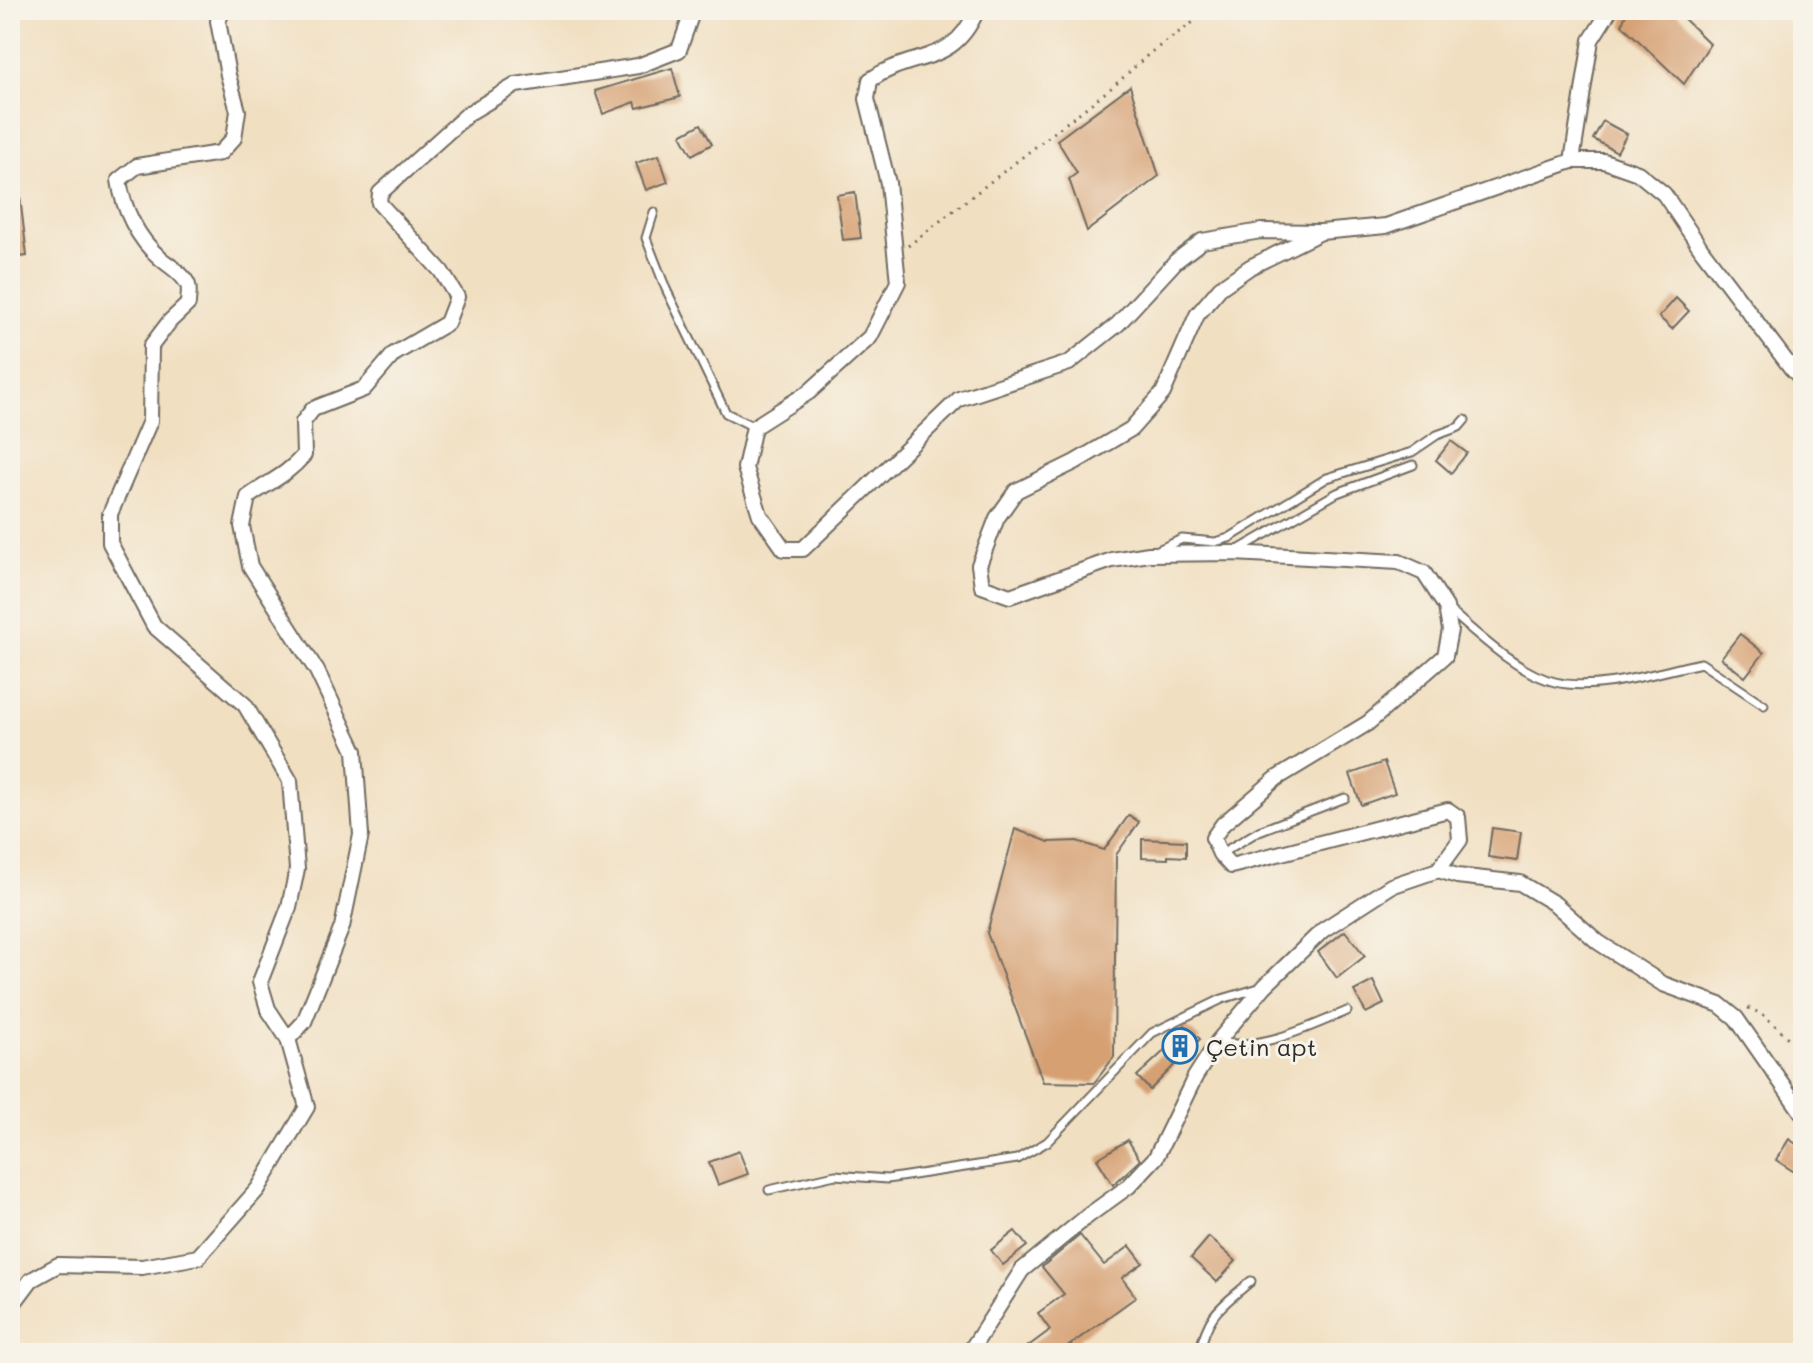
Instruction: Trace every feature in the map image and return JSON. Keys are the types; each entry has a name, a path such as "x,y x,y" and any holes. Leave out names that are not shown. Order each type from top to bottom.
{"street":[{"path":"10,1308 31,1280 58,1265 142,1267 198,1257 258,1189 307,1107 288,1039 268,1009 260,982 289,907 297,869 290,781 245,705 154,626 110,543 110,514 150,421 151,346 188,304 189,286 179,273 157,256 137,228 122,204 119,180 137,166 220,153 234,138 238,111 218,21 223,10"},
{"path":"288,1039 304,1022 342,927 361,835 355,751 317,671 250,566 242,526 248,497 270,481 288,473 304,455 303,422 313,409 364,389 394,354 447,323 457,297 441,271 379,203 380,193 469,113 516,85 638,66 679,50 693,10"},
{"path":"977,10 968,30 949,49 889,67 870,80 867,99 888,183 898,282 870,337 809,392 754,427 745,468 760,515 784,549 803,549 959,399 1069,363 1118,324 1176,261 1202,241 1261,231 1321,232 1386,226 1572,161 1604,161 1638,173 1664,194 1702,250 1803,380"},
{"path":"1572,161 1591,40 1610,10"},
{"path":"969,1353 1022,1270 1129,1186 1156,1157 1195,1077 1218,1041 1265,986 1323,930 1391,886 1438,870 1460,840 1458,817 1448,810 1231,866 1220,854 1213,838 1223,824 1277,778 1368,723 1445,656 1450,630 1446,607 1424,573 1399,562 1233,553 1149,554 1112,560 1010,596 982,586 979,565 997,518 1016,491 1075,462 1131,429 1163,393 1197,315 1220,288 1250,267 1321,232"},
{"path":"1438,870 1457,876 1520,883 1555,904 1598,942 1663,984 1720,1005 1736,1018 1803,1114"}],"lane":[{"path":"654,212 646,238 666,289 726,413 754,427"},
{"path":"1149,554 1182,539 1215,542 1229,538 1327,478 1412,452 1437,435 1459,427 1465,420"},
{"path":"1233,553 1337,493 1413,465"},
{"path":"1446,607 1507,656 1529,671 1554,682 1590,685 1701,663 1764,705"},
{"path":"1220,854 1259,831 1345,798"},
{"path":"769,1190 835,1175 887,1179 1017,1159 1047,1142 1152,1033 1222,999 1265,986"},
{"path":"1218,1041 1231,1046 1288,1035 1347,1011"},
{"path":"1199,1353 1206,1327 1217,1310 1251,1281"}],"path":[{"path":"895,256 987,187 1053,131 1115,85 1150,53 1210,10"},
{"path":"1720,1005 1758,1011 1775,1023 1803,1052"}],"building":[{"path":"1627,10 1675,10 1710,44 1684,84 1622,25"},
{"path":"672,68 680,97 637,108 635,102 603,114 595,91"},
{"path":"1130,86 1159,176 1087,231 1069,179 1077,173 1057,140"},
{"path":"1603,121 1627,134 1617,152 1593,139"},
{"path":"701,124 712,144 692,155 681,135"},
{"path":"659,155 668,182 646,190 636,163"},
{"path":"10,180 18,180 27,256 10,258"},
{"path":"855,192 861,238 843,240 837,195"},
{"path":"1676,298 1689,311 1672,329 1659,317"},
{"path":"1451,441 1467,453 1451,473 1436,460"},
{"path":"1740,634 1764,653 1745,677 1721,658"},
{"path":"1384,762 1395,793 1361,805 1350,774"},
{"path":"1129,815 1139,822 1116,855 1114,1057 1094,1083 1043,1082 987,933 1015,829 1049,842 1077,841 1104,850"},
{"path":"1492,828 1521,832 1517,861 1488,857"},
{"path":"1142,839 1186,841 1186,857 1142,858"},
{"path":"1345,931 1365,956 1337,978 1318,952"},
{"path":"1373,981 1384,1004 1366,1013 1354,991"},
{"path":"1185,1025 1200,1039 1150,1090 1137,1076 1162,1053"},
{"path":"1789,1139 1803,1149 1803,1162 1796,1173 1776,1160"},
{"path":"1128,1140 1140,1160 1113,1185 1097,1159"},
{"path":"739,1151 748,1174 718,1185 709,1162"},
{"path":"1015,1231 1027,1246 1003,1265 991,1250"},
{"path":"1080,1235 1104,1265 1130,1246 1143,1263 1122,1278 1136,1297 1059,1353 1019,1353 1050,1330 1038,1313 1064,1294 1042,1267"},
{"path":"1209,1237 1236,1261 1217,1282 1191,1258"}],"place":[{"name":"Çetin apt","path":"1180,1046"}]}
